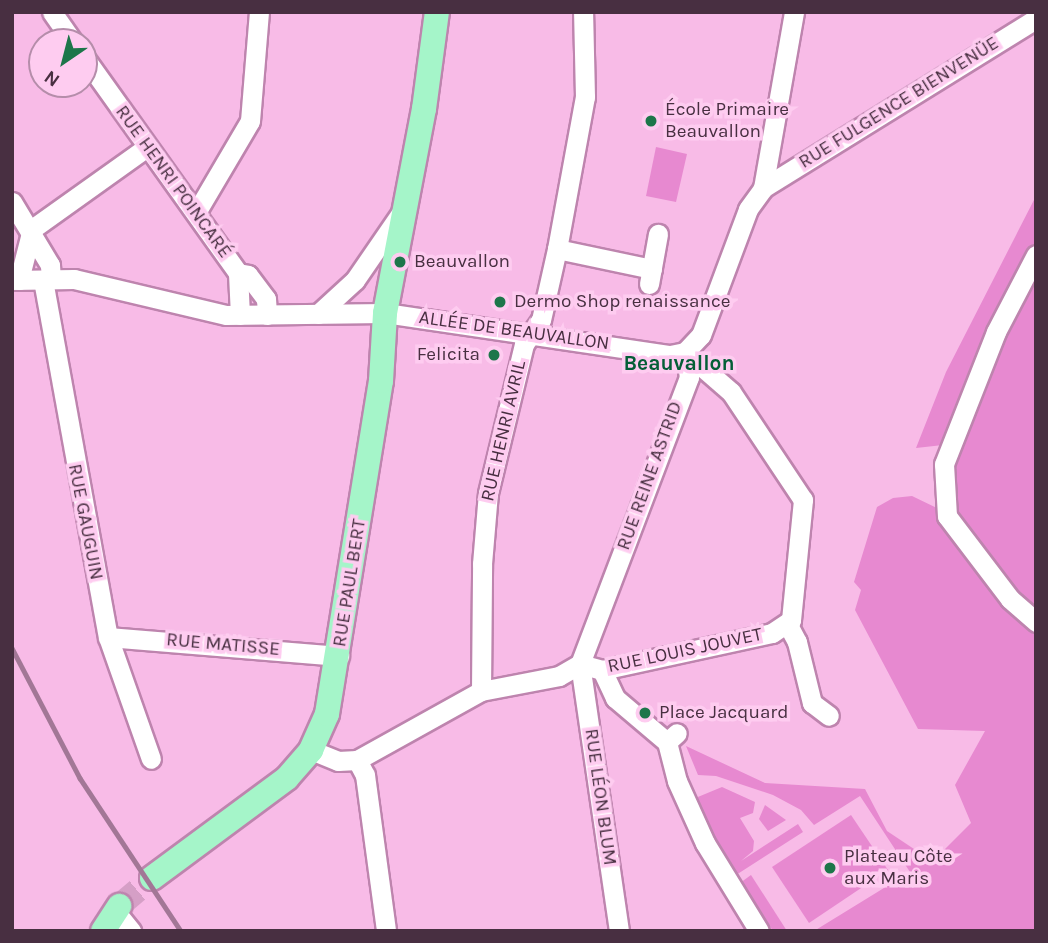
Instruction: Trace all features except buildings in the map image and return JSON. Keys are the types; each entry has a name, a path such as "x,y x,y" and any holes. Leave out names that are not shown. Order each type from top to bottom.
{"main road":[{"name":"RUE PAUL BERT","path":"152,878 287,779 312,750 327,714 339,656 381,381 385,313 424,109 437,12"}],"street":[{"path":"52,12 63,28"},
{"path":"197,211 250,121 259,12"},
{"name":"RUE HENRI AVRIL","path":"481,691 481,564 488,493 524,344 541,320 557,249 585,97 583,12"},
{"path":"685,352 701,335 748,209 763,188 794,12"},
{"name":"RUE FULGENCE BIENVENÜE","path":"763,188 1031,18"},
{"name":"RUE HENRI POINCARÉ","path":"98,77 147,147 197,211 238,273 240,315"},
{"path":"16,280 32,229 147,147"},
{"name":"RUE GAUGUIN","path":"12,202 32,229 50,265 47,279 79,500 108,637 151,759"},
{"name":"RUE PAUL BERT","path":"318,314 355,280 403,211"},
{"path":"557,249 650,276 658,234"},
{"path":"1036,255 996,332 944,464 947,516 1010,599 1036,622"},
{"name":"RUE HENRI POINCARÉ","path":"238,273 248,275 266,299 267,315"},
{"name":"ALLÉE DE BEAUVALLON","path":"16,280 74,279 240,315 385,313 532,332 670,355 685,352"},
{"name":"RUE LOUIS JOUVET","path":"685,352 711,373 766,439 803,500 798,582 788,625 797,642 812,703 829,716"},
{"name":"RUE REINE ASTRID","path":"580,664 689,377 685,352"},
{"name":"RUE LOUIS JOUVET","path":"580,664 604,678 772,633 788,625"},
{"name":"RUE MATISSE","path":"108,637 339,656"},
{"path":"312,750 338,761 357,760 372,748 481,691 559,676 580,664"},
{"name":"RUE LÉON BLUM","path":"580,664 619,931"},
{"path":"584,690 604,678 672,737 677,781 705,843 759,931"},
{"path":"357,760 365,775 386,931"},
{"path":"112,916 131,931"}],"shaded area":[{"path":"656,147 687,154 676,202 646,196"},
{"path":"1036,196 1036,931 814,931 910,872 860,796 814,825 801,810 773,795 716,776 698,775 686,746 765,783 865,789 887,831 923,855 929,865 971,823 955,785 985,731 918,729 855,610 861,590 854,582 877,507 893,498 912,496 941,510 943,445 916,448 946,372"},
{"path":"722,787 755,802 753,813 740,818 754,841 753,851 741,861 798,824 803,832 736,875 693,799"},
{"path":"765,805 786,820 768,831 759,819"},
{"name":"Plateau Côte aux Maris","path":"851,815 888,870 809,923 772,867"},
{"path":"751,875 787,931 773,931 740,883"}],"tunnel":[{"path":"119,906 152,878"}],"railway":[{"path":"12,648 80,778 181,931"}],"place":[{"name":"École Primaire Beauvallon","path":"651,121"},
{"name":"Beauvallon","path":"400,262"},
{"name":"Dermo Shop renaissance","path":"500,302"},
{"name":"Felicita","path":"494,355"},
{"name":"Place Jacquard","path":"645,713"},
{"name":"Plateau Côte aux Maris","path":"830,868"}],"district":[{"name":"Beauvallon","path":"679,363"}]}
